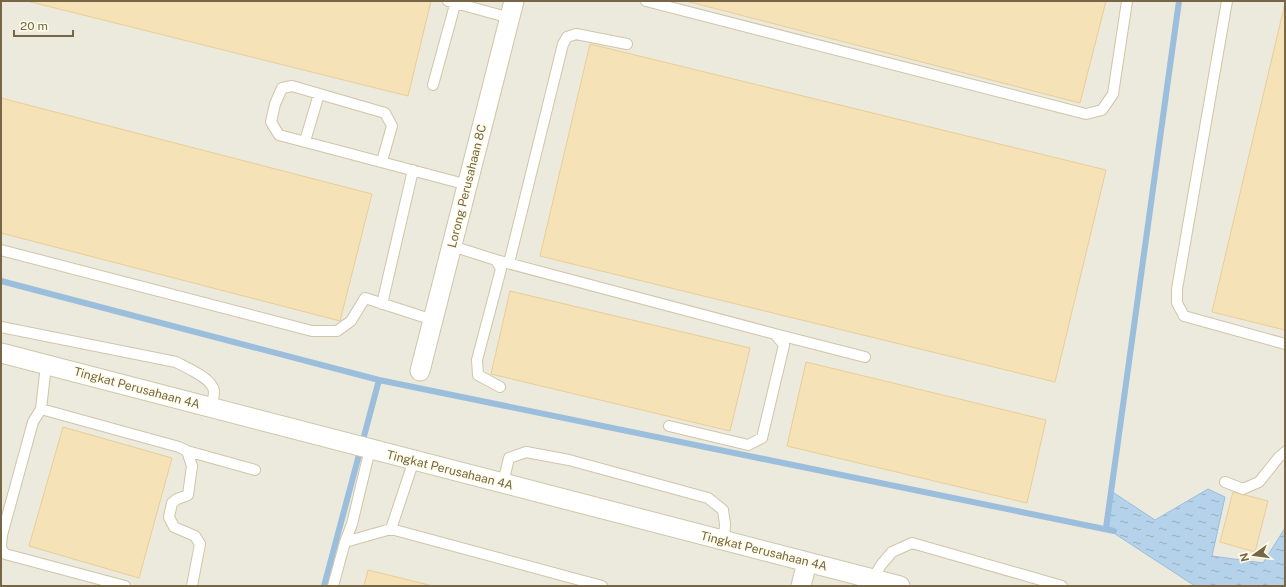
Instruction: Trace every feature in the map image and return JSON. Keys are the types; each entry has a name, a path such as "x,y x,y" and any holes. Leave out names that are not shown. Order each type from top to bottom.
{"street":[{"name":"Lorong Perusahaan 8C","path":"420,371 512,9"},
{"name":"Tingkat Perusahaan 4A","path":"1,353 900,586"},
{"path":"801,586 807,562"}],"lane":[{"path":"646,1 1086,114 1102,110 1113,94 1127,1"},
{"path":"1227,1 1177,289 1177,304 1184,316 1285,344"},
{"path":"433,85 453,2 512,9"},
{"path":"508,263 563,44 567,37 576,34 627,44"},
{"path":"382,161 392,126 384,113 292,86 282,88 275,104 271,122 279,135 382,161 468,185"},
{"path":"305,141 319,94"},
{"path":"382,304 413,170"},
{"path":"452,246 496,260 865,357"},
{"path":"1,250 312,331 337,331 351,321 365,298 433,320"},
{"path":"496,260 501,269 477,360 478,375 500,387"},
{"path":"1,327 176,362 200,374 209,383 214,390 212,408"},
{"path":"668,426 748,445 762,438 784,345 775,334"},
{"path":"46,365 41,409 33,422 2,535 1,547 5,554 125,586"},
{"path":"41,409 179,447 187,451 255,470"},
{"path":"333,586 345,542 352,524 370,449"},
{"path":"187,451 192,466 188,495 177,499 172,503 169,517 174,527 195,536 200,544 192,586"},
{"path":"503,483 509,458 526,452 569,460 708,498 723,510 725,524 724,541"},
{"path":"1225,482 1243,489 1259,482 1279,457 1285,452"},
{"path":"391,529 414,460"},
{"path":"345,542 391,529 602,586"},
{"path":"873,579 881,565 892,552 912,543 1062,586"}],"shaded area":[{"path":"1,1 1285,1 1285,586 1,586"}],"water":[{"path":"1208,489 1225,497 1212,556 1263,563 1285,528 1285,586 1195,586 1106,528 1111,491 1155,520"}],"building":[{"path":"27,1 431,1 408,96"},
{"path":"686,1 1106,1 1080,103"},
{"path":"1285,3 1285,330 1212,312"},
{"path":"590,44 1106,170 1055,382 540,256"},
{"path":"1,98 372,194 340,321 1,233"},
{"path":"510,291 750,348 730,431 491,374"},
{"path":"806,362 1046,420 1027,503 787,446"},
{"path":"63,427 172,458 139,578 29,546"},
{"path":"1233,492 1268,501 1255,552 1220,542"},
{"path":"368,570 433,586 364,586"}],"waterway":[{"path":"1106,528 1179,1"},
{"path":"1,281 379,380 1114,531"},
{"path":"324,586 379,380"}]}
